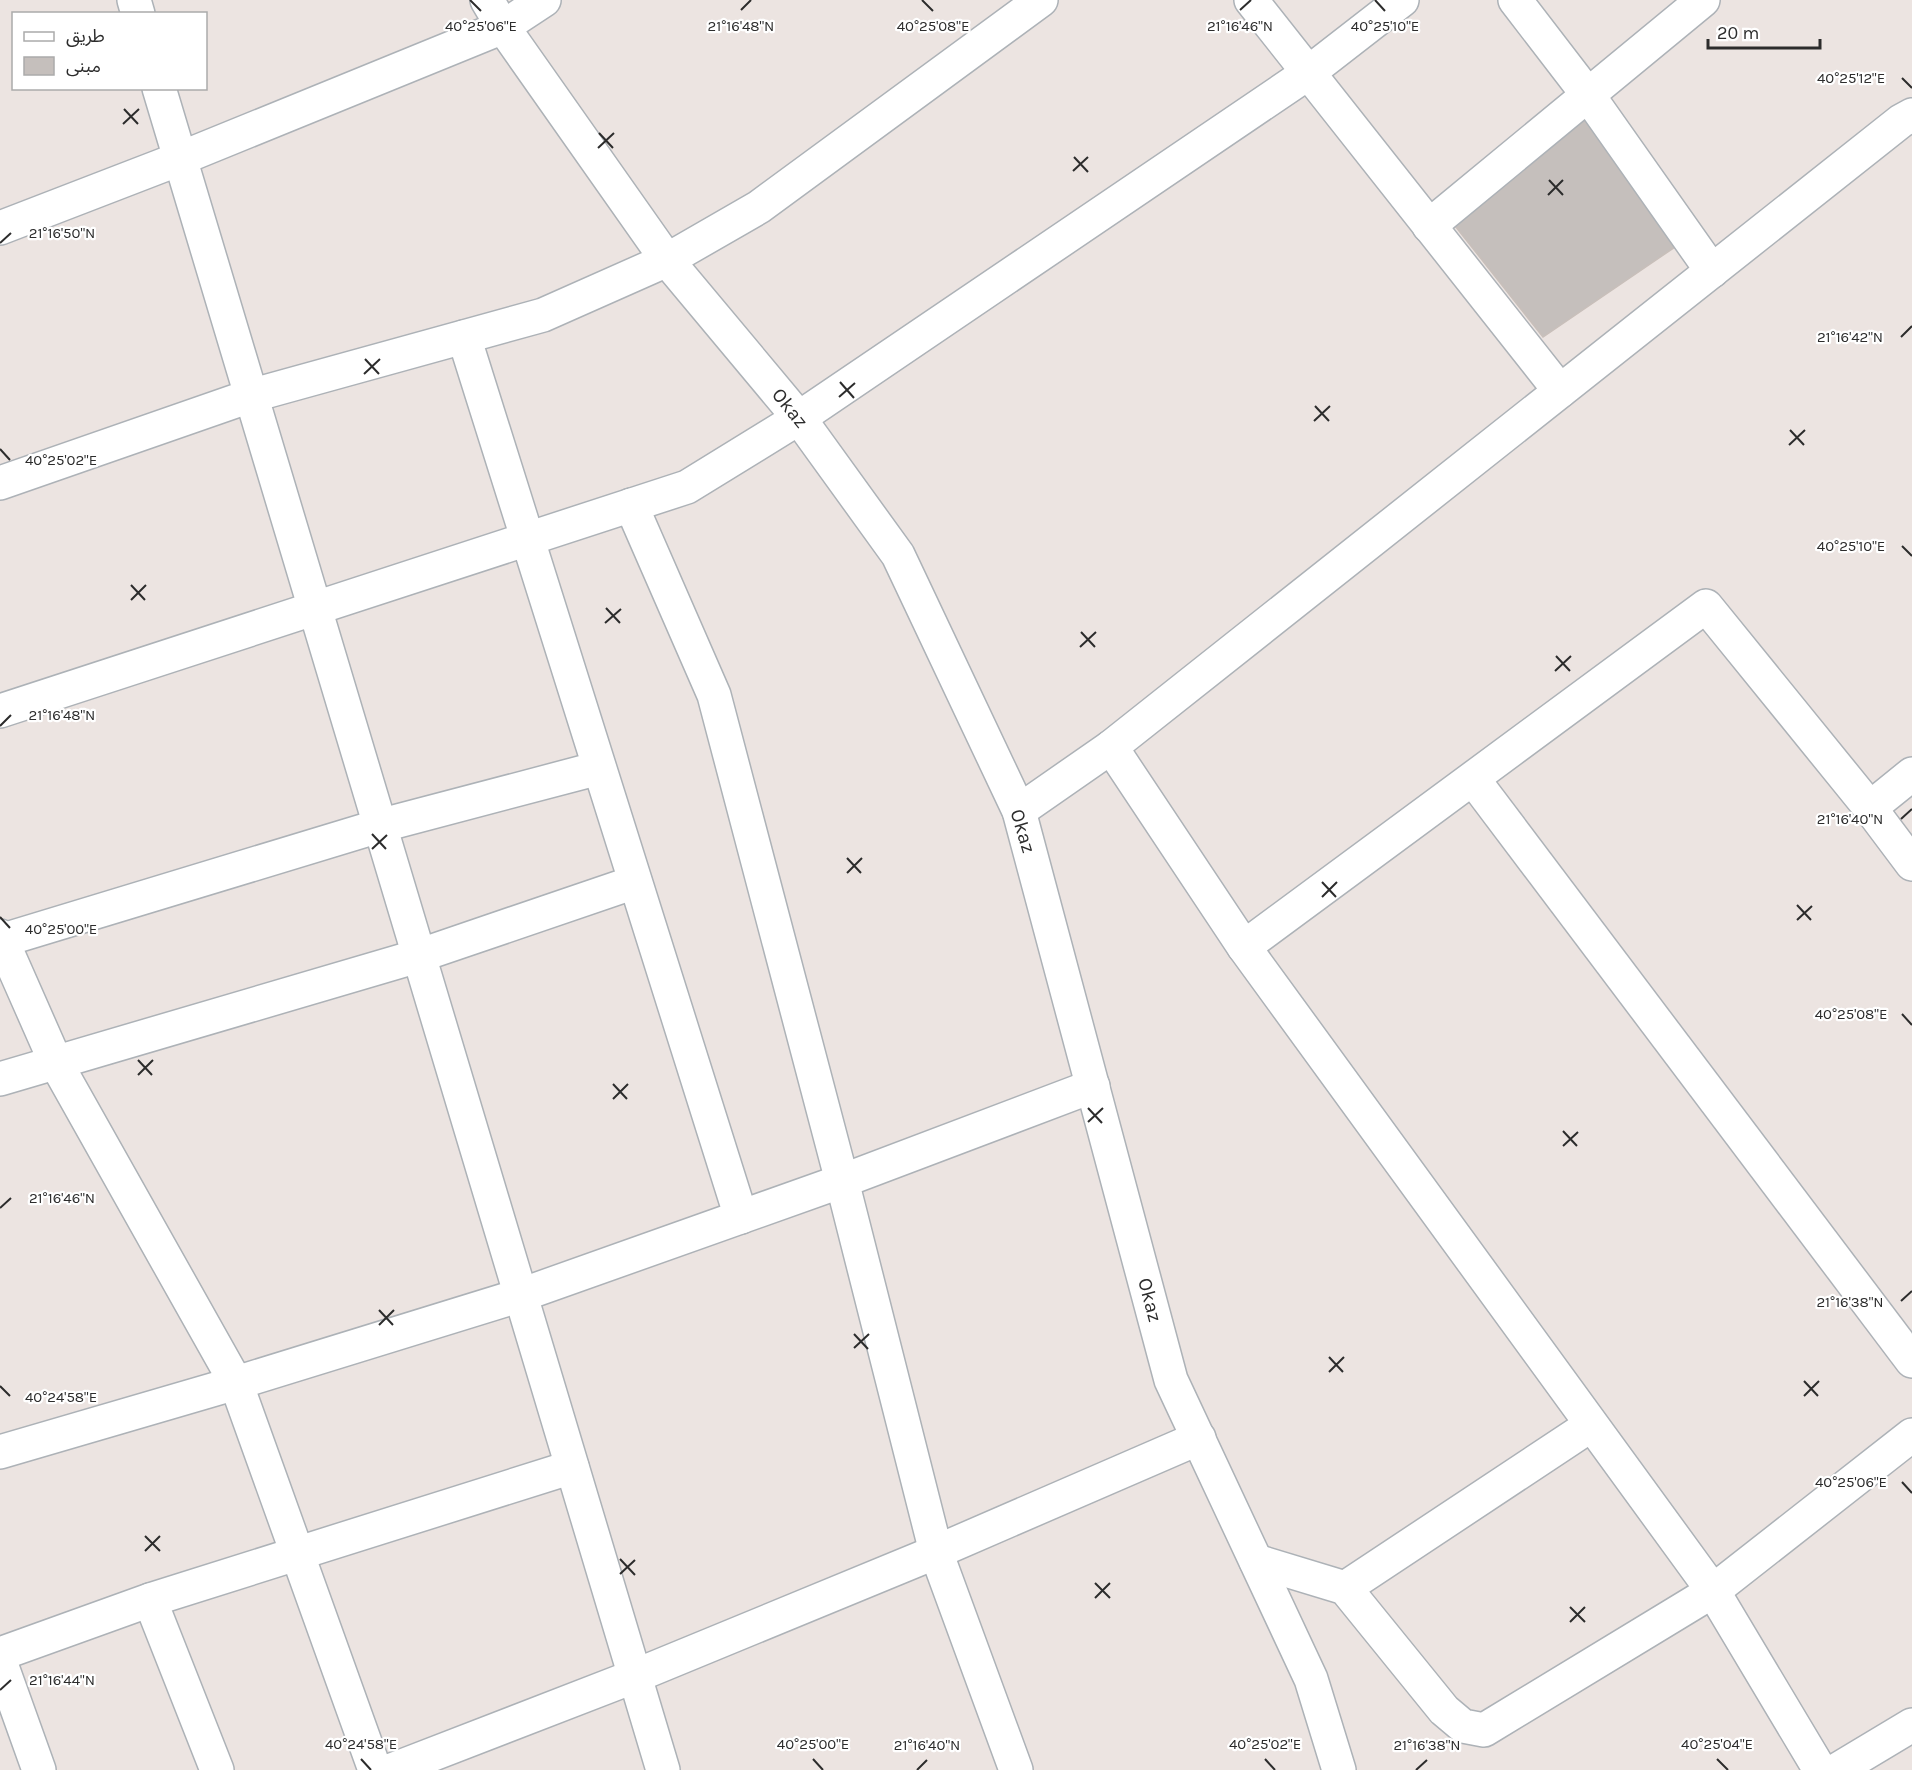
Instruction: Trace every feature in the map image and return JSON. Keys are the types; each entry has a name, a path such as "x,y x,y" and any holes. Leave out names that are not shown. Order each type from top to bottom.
{"street":[{"path":"0,228 179,159 495,13 544,0"},
{"path":"0,483 250,396 543,315 667,260 759,207 1041,0"},
{"path":"1251,0 1560,391"},
{"path":"0,711 687,487 799,418 1308,72 1402,0"},
{"path":"1515,0 1588,95 1712,271"},
{"path":"1429,226 1703,0"},
{"name":"Okaz","path":"495,13 667,260 799,418 898,555 1019,811 1171,1380 1311,1678 1339,1770"},
{"path":"160,90 663,1770"},
{"path":"1019,811 1111,747 1901,121 1912,115"},
{"path":"464,337 741,1217"},
{"path":"631,505 714,695 842,1181 936,1552 1017,1770"},
{"path":"1244,947 1706,606 1870,808 1912,864"},
{"path":"1111,747 1244,947 1713,1591 1820,1770"},
{"path":"375,1770 236,1383 56,1062 1,940 379,826 599,768"},
{"path":"1870,808 1912,774"},
{"path":"1473,779 1912,1361"},
{"path":"0,1079 418,956 635,882"},
{"path":"0,1452 236,1383 520,1295 842,1181 1093,1086"},
{"path":"1346,1588 1591,1425"},
{"path":"1256,1561 1346,1588 1444,1710 1463,1726 1484,1730 1713,1591 1912,1435"},
{"path":"392,1770 635,1676 936,1552 1199,1438"},
{"path":"0,1654 150,1600 572,1467"},
{"path":"150,1600 217,1770"},
{"path":"0,1661 39,1770"},
{"path":"1837,1770 1912,1725"}],"building":[{"path":"1585,116 1676,231 1675,247 1543,337 1452,222"}]}
